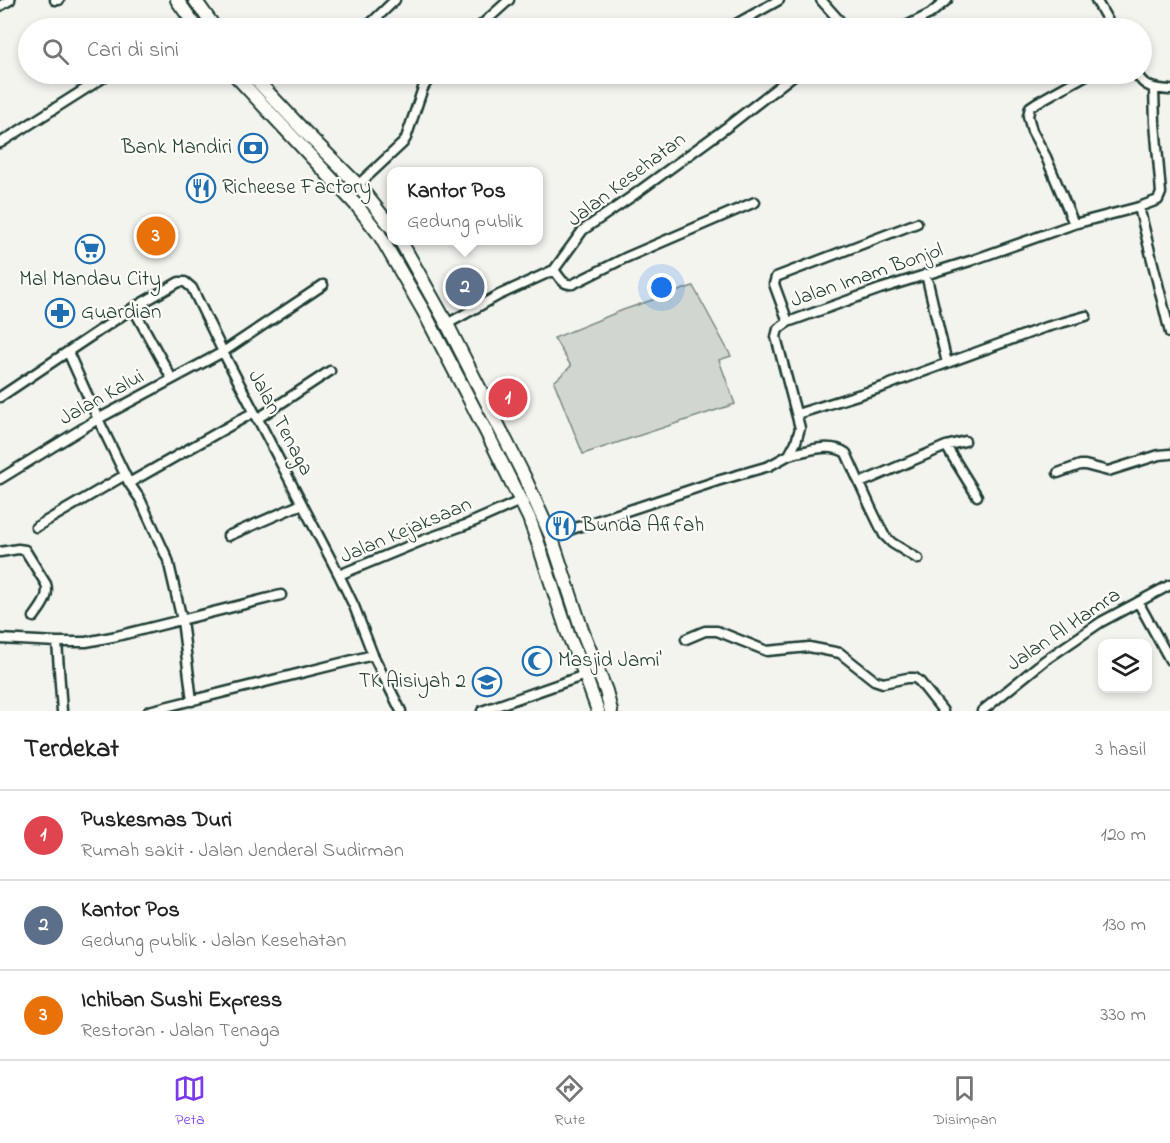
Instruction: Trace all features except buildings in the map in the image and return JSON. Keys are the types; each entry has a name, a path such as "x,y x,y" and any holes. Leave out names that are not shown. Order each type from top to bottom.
{"street":[{"path":"0,6 10,0"},
{"path":"177,0 190,18"},
{"path":"195,0 207,18"},
{"path":"376,18 395,0"},
{"path":"489,18 509,0"},
{"path":"746,18 778,0"},
{"path":"820,0 837,18"},
{"path":"922,18 947,0"},
{"path":"1096,0 1106,18"},
{"path":"0,144 93,84"},
{"path":"243,84 358,207 379,234 405,277 529,518 568,634 598,711"},
{"path":"260,84 358,185 387,222"},
{"path":"358,185 403,143 426,84"},
{"name":"Jalan Kesehatan","path":"555,270 583,230 632,197 782,84"},
{"path":"1070,84 1030,107 1028,116 1032,131 1046,157 1074,224"},
{"path":"1147,84 1154,89 1170,90"},
{"name":"Jalan Imam Bonjol","path":"789,456 800,428 776,337 778,329 788,322 880,289 970,261 1074,224 1158,200 1161,193 1154,89"},
{"path":"447,324 499,295 555,270 563,283 573,284 625,258 755,202"},
{"path":"1139,207 1170,333"},
{"path":"788,322 774,284 776,277 917,223"},
{"path":"403,245 447,324 524,476 551,536 611,711"},
{"path":"405,277 417,272"},
{"path":"926,274 947,363"},
{"name":"Jalan Tenaga","path":"133,308 179,282 185,282 192,288 339,575"},
{"name":"Jalan Kalui","path":"0,478 98,419 223,352 323,285"},
{"path":"0,397 133,308 172,379"},
{"path":"797,414 883,387 1043,328 1086,316"},
{"path":"68,352 98,419 127,479 140,499 168,560 182,620 192,701"},
{"path":"36,527 256,415 330,371"},
{"path":"860,483 946,446 966,441"},
{"path":"946,446 977,496"},
{"path":"551,536 769,466 789,456 832,447 839,448 846,453 884,534 892,543 918,559"},
{"path":"1058,473 1085,465 1108,471 1170,453"},
{"name":"Jalan Kejaksaan","path":"401,711 339,575 520,501"},
{"path":"228,536 302,504"},
{"path":"0,552 25,550 46,584 47,596 34,617"},
{"name":"Jalan Al Hamra","path":"982,711 1044,661 1101,622 1170,585"},
{"path":"0,639 86,642 281,595"},
{"path":"1138,602 1170,660"},
{"path":"568,634 582,630"},
{"path":"686,639 705,631 717,631 767,651 809,647 840,653 874,680 883,683 915,678 943,711"},
{"path":"57,642 62,711"},
{"path":"149,711 374,655"},
{"path":"482,711 585,675"}],"shaded area":[{"path":"693,286 731,356 719,360 735,404 583,454 554,382 571,366 554,338 623,310"}],"place":[{"name":"Bank Mandiri","path":"253,148"},
{"name":"Richeese Factory","path":"201,188"},
{"name":"Ichiban Sushi Express","path":"156,236"},
{"name":"Mal Mandau City","path":"90,249"},
{"name":"Kantor Pos","path":"465,287"},
{"name":"Guardian","path":"60,313"},
{"name":"Puskesmas Duri","path":"508,398"},
{"name":"Bunda Afifah","path":"561,526"},
{"name":"Masjid Jami'","path":"537,661"},
{"name":"TK Aisiyah 2","path":"487,682"}]}
